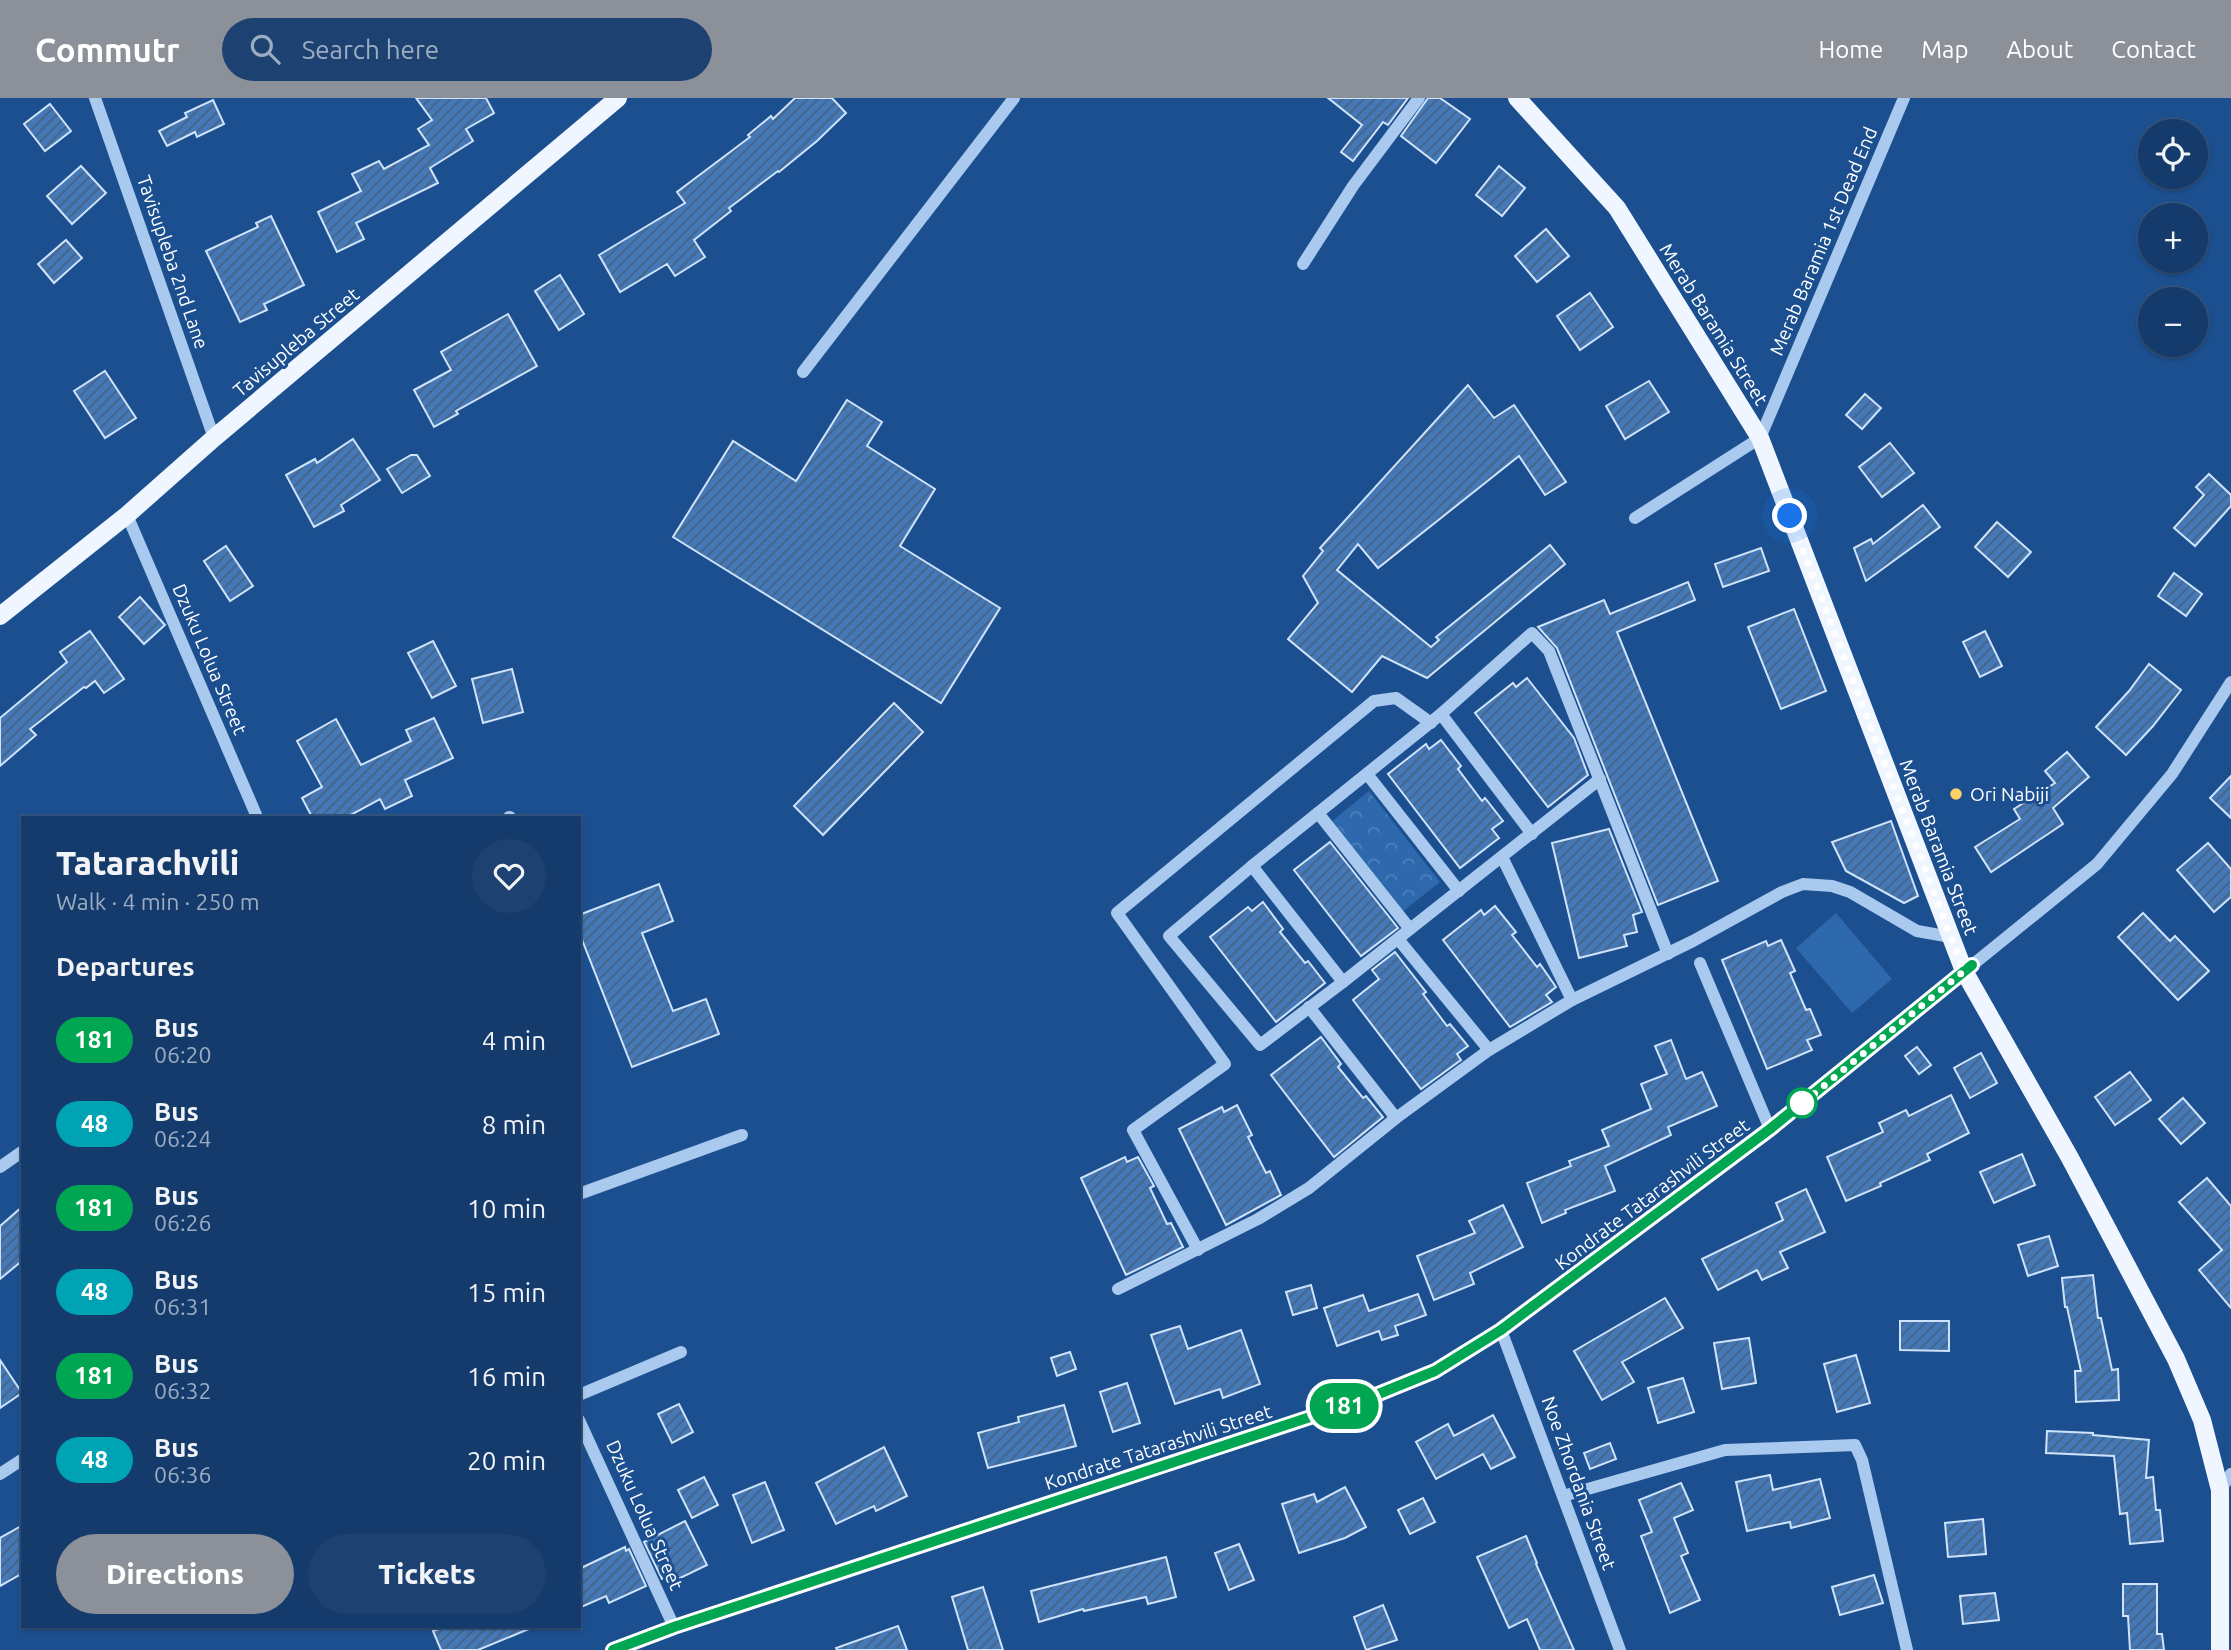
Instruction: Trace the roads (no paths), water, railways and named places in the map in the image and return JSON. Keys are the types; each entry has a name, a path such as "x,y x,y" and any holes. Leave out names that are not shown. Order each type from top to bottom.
{"main road":[{"name":"Tavisupleba Street","path":"0,616 127,515 214,438 618,98"},
{"name":"Merab Baramia Street","path":"1517,98 1617,208 1760,438 1951,937 2176,1359 2202,1420 2220,1490 2220,1650"}],"street":[{"name":"Tavisupleba 2nd Lane","path":"95,98 214,438"},
{"path":"803,372 1014,98"},
{"path":"1303,264 1353,186 1419,98"},
{"name":"Merab Baramia 1st Dead End","path":"1760,438 1904,98"},
{"path":"1635,518 1760,438"},
{"name":"Dzuku Lolua Street","path":"127,515 257,816"},
{"path":"1601,779 1260,1045 1169,936 1436,719 1532,634 1549,652 1601,779 1668,954"},
{"name":"Kondrate Tatarashvili Street","path":"613,1650 674,1627 1371,1397 1435,1371 1501,1330 1770,1129 2097,864 2172,774 2231,682"},
{"path":"1198,1250 1133,1130 1226,1065 1117,913 1374,701 1396,698 1436,719 1532,834"},
{"path":"1367,774 1459,891"},
{"path":"1318,813 1410,929"},
{"path":"1502,857 1572,1000"},
{"path":"1252,866 1343,982"},
{"path":"1118,1289 1258,1219 1309,1188 1396,1118 1489,1050 1572,1000 1668,954 1782,892 1803,884 1832,886 1850,892 1917,931 1951,937"},
{"path":"1398,939 1489,1050"},
{"path":"1700,963 1770,1129"},
{"path":"1309,1007 1396,1118"},
{"path":"581,1193 742,1135"},
{"path":"0,1167 21,1152"},
{"name":"Noe Zhordania Street","path":"1501,1330 1620,1650"},
{"path":"581,1394 681,1352"},
{"name":"Dzuku Lolua Street","path":"581,1424 674,1627"},
{"path":"1563,1496 1725,1450 1855,1445 1861,1460 1907,1650"},
{"path":"0,1474 21,1460"},
{"path":"2220,1490 2231,1474"}],"place":[{"name":"Ori Nabiji","path":"1956,794"}]}
